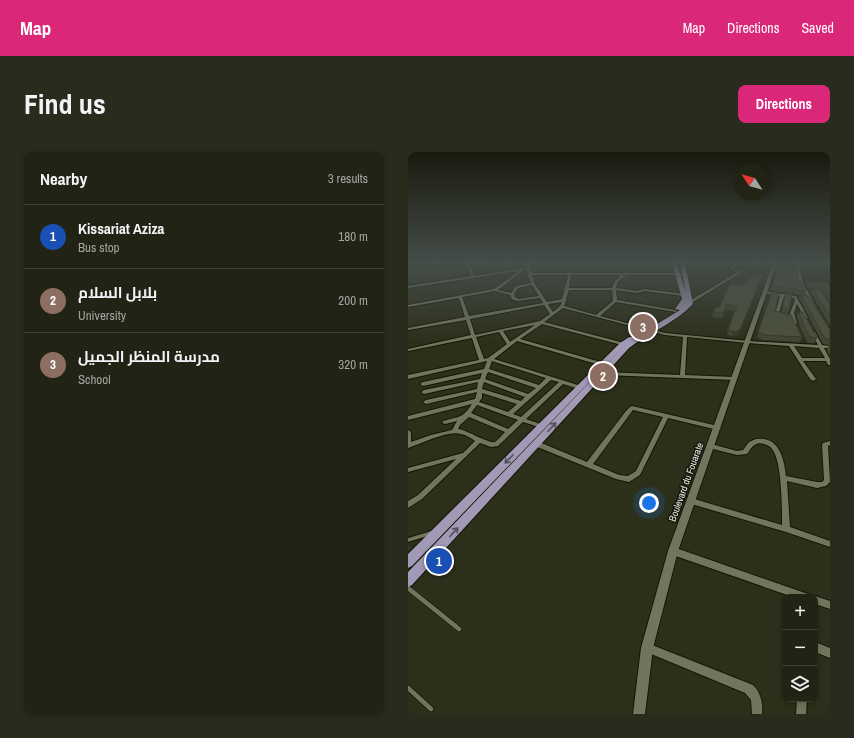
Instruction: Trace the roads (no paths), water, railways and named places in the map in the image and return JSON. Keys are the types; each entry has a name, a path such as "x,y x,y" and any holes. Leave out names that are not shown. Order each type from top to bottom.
{"main road":[{"path":"408,581 537,444 622,344 684,309 691,303 686,289"},
{"path":"408,562 579,387 647,330 675,311 688,298"}],"street":[{"path":"512,294 515,289"},
{"path":"537,289 552,314"},
{"path":"408,376 490,359 562,307 567,289"},
{"path":"613,289 615,301"},
{"path":"615,289 637,292 645,290 688,298 706,289"},
{"path":"804,289 816,309"},
{"path":"408,306 495,290 512,294 514,299 542,296"},
{"path":"765,292 796,299 807,320"},
{"name":"Boulevard du Fouarate","path":"640,714 647,648 655,613 673,551 718,428 765,292"},
{"path":"782,295 778,315 792,318"},
{"path":"460,296 482,361"},
{"path":"524,299 528,306"},
{"path":"796,299 792,318 796,327"},
{"path":"408,329 564,300"},
{"path":"597,316 615,301 675,311"},
{"path":"562,307 647,330 685,336 748,342 830,347"},
{"path":"408,350 541,322 622,344"},
{"path":"800,359 829,362 811,327"},
{"path":"501,331 510,345"},
{"path":"682,376 685,336"},
{"path":"803,339 806,346"},
{"path":"517,340 603,368 682,376 734,379"},
{"path":"791,344 814,379"},
{"path":"454,431 457,424 466,416 479,396 480,385 490,359"},
{"path":"490,359 579,387"},
{"path":"423,384 487,370 539,387"},
{"path":"421,374 427,413"},
{"path":"508,415 550,378"},
{"path":"424,392 483,380 528,396"},
{"path":"408,432 408,446 454,431 466,433 480,440 494,444 509,432 562,382"},
{"path":"426,402 479,390 520,403"},
{"path":"408,418 476,402 541,426"},
{"path":"589,464 630,410 638,408 718,428"},
{"path":"445,422 466,416 509,432"},
{"path":"537,444 625,479 632,478 638,473 666,416"},
{"path":"408,505 420,497 480,440"},
{"path":"711,446 740,454 745,452 754,442 760,441 768,443 776,449 783,478 786,529"},
{"path":"783,478 824,484 827,481 825,445 830,443"},
{"path":"408,470 463,455"},
{"path":"691,501 786,529 830,544"},
{"path":"673,551 796,594"},
{"path":"818,601 830,605"},
{"path":"647,648 749,689 754,693 757,700 757,714"},
{"path":"818,648 830,653"},
{"path":"801,714 802,702"}],"lane":[{"path":"796,299 810,298"},
{"path":"408,540 430,533 437,533"},
{"path":"408,588 459,629"},
{"path":"408,688 431,710"}],"place":[{"name":"مدرسة المنظر الجميل","path":"643,327"},
{"name":"بلابل السلام","path":"603,376"},
{"name":"Kissariat Aziza","path":"439,561"}]}
